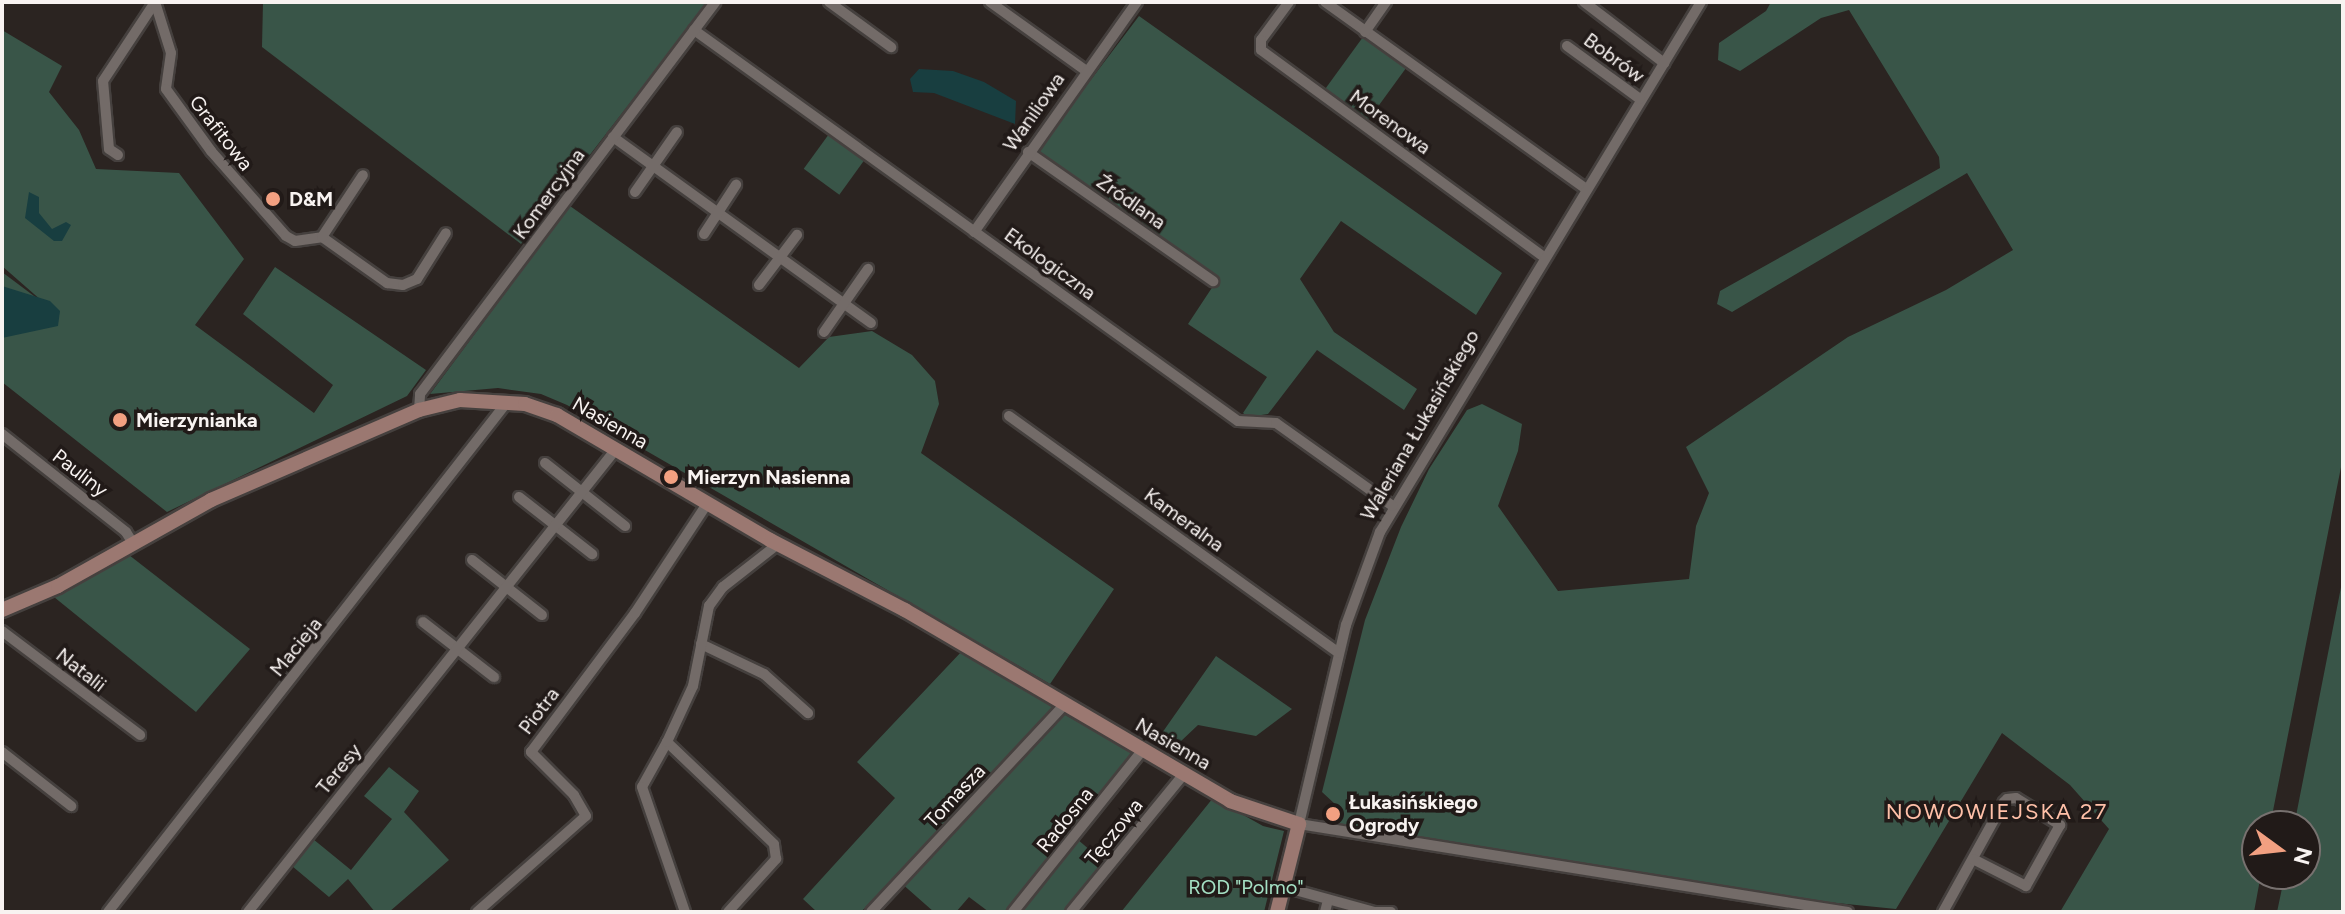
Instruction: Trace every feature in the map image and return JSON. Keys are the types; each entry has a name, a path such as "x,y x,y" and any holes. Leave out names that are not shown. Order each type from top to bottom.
{"street":[{"name":"Grafitowa","path":"118,155 109,149 103,81 155,2 170,46 165,82 175,103 278,229 295,241 322,237"},
{"name":"Komercyjna","path":"419,410 420,394 715,2"},
{"path":"829,2 891,47"},
{"name":"Waniliowa","path":"974,232 1085,70 990,2"},
{"path":"1085,70 1137,2"},
{"name":"Morenowa","path":"1289,2 1261,40 1261,50 1544,257"},
{"path":"1325,2 1586,189"},
{"path":"1365,32 1386,2"},
{"path":"1584,2 1664,63"},
{"name":"Waleriana Łukasińskiego","path":"1277,912 1306,825 1339,653 1364,569 1393,506 1701,2"},
{"name":"Ekologiczna","path":"694,30 1238,421 1276,423 1393,506"},
{"name":"Bobrów","path":"1567,46 1640,99"},
{"path":"635,192 677,132"},
{"path":"613,137 871,323"},
{"name":"Źródlana","path":"1028,152 1213,281"},
{"path":"363,175 322,237 387,283 403,285 417,279 446,233"},
{"path":"704,234 736,185"},
{"path":"759,285 797,235"},
{"path":"824,332 868,269"},
{"name":"Nasienna","path":"2,610 216,498 419,410 454,400 508,401 553,413 778,544 912,614 1254,813 1306,825"},
{"name":"Macieja","path":"108,912 508,401"},
{"name":"Kameralna","path":"1009,416 1339,653"},
{"name":"Pauliny","path":"2,434 126,532 133,543"},
{"name":"Teresy","path":"248,912 616,449"},
{"path":"545,463 625,526"},
{"path":"519,497 592,554"},
{"name":"Piotra","path":"477,912 586,816 574,795 531,752 635,613 707,504"},
{"path":"685,912 642,787 687,704 716,593 778,544"},
{"path":"472,560 542,615"},
{"path":"423,622 494,677"},
{"name":"Natalii","path":"2,631 140,735"},
{"path":"701,644 764,674 808,713"},
{"name":"Tomasza","path":"871,912 1065,704"},
{"path":"667,742 774,844 776,859 728,912"},
{"name":"Radosna","path":"1013,912 1143,750"},
{"path":"2,752 71,806"},
{"name":"Tęczowa","path":"1071,912 1184,774"},
{"path":"1943,912 1973,859 2011,797 2060,825 2026,886 1973,859"},
{"path":"1306,825 1848,912"},
{"path":"1284,887 1376,912 1391,912"},
{"path":"1325,912 1328,900"}],"green space":[{"path":"263,2 708,2 521,244 262,47"},
{"path":"1771,2 2343,2 2343,457 2273,810 2241,810 2241,890 2258,890 2254,912 2060,912 2109,829 2070,785 2002,733 1896,909 1787,898 1334,824 1336,805 1322,792 1365,620 1401,527 1429,469 1467,410 1482,404 1522,424 1518,451 1498,506 1558,591 1689,579 1696,526 1709,493 1686,447 1848,337 1946,290 2013,250 1967,173 1732,312 1717,304 1720,291 1940,168 1939,157 1849,10 1821,18 1740,71 1718,60 1719,43 1766,11"},
{"path":"1139,16 1502,273 1476,315 1341,221 1300,279 1334,332 1417,389 1404,410 1317,350 1268,414 1248,417 1243,413 1267,377 1188,324 1219,277 1037,151"},
{"path":"2,30 62,66 49,92 79,130 96,169 179,173 244,259 195,325 314,413 333,385 243,314 275,267 426,370 407,396 167,512 2,382 2,272 50,308 2,266"},
{"path":"1363,37 1406,68 1368,121 1325,90"},
{"path":"829,134 865,160 839,195 804,169"},
{"path":"570,206 799,368 829,337 872,331 912,355 935,381 939,404 921,453 1114,589 1050,684 567,405 541,394 498,388 430,394"},
{"path":"129,555 250,649 196,712 54,597"},
{"path":"2343,577 2343,912 2277,912 2282,890 2321,890 2321,810 2297,810"},
{"path":"963,650 1054,707 861,912 817,912 803,899 895,798 857,762"},
{"path":"1216,656 1292,709 1256,736 1198,725 1179,743 1162,733"},
{"path":"1062,713 1135,754 1004,912 989,912 969,897 956,912 934,912 900,882"},
{"path":"389,767 419,791 404,812 449,860 389,912 375,912 348,879 329,897 292,866 313,839 351,870 392,819 364,796"},
{"name":"ROD \"Polmo\"","path":"1213,798 1263,826 1284,831 1264,912 1121,912"},
{"path":"1077,839 1104,862 1063,912 1018,912"}],"water":[{"path":"919,69 953,71 984,82 1016,101 1015,124 934,93 913,92 910,79"},
{"path":"29,192 39,197 39,213 52,229 66,222 71,225 62,241 54,241 25,218"},
{"path":"2,286 50,301 60,311 58,326 2,338"}],"place":[{"name":"D&M","path":"273,199"},
{"name":"Mierzynianka","path":"120,420"},
{"name":"Mierzyn Nasienna","path":"671,477"},
{"name":"Łukasińskiego Ogrody","path":"1333,814"}],"district":[{"name":"NOWOWIEJSKA 27","path":"1997,812"}]}
